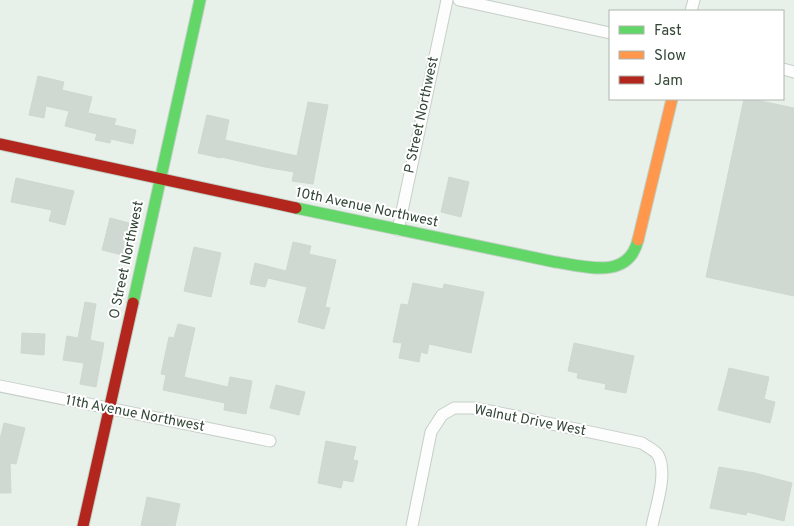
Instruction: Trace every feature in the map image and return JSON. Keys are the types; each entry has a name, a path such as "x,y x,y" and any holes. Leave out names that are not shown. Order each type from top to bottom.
{"street":[{"name":"O Street Northwest","path":"83,526 200,0"},
{"name":"P Street Northwest","path":"398,230 447,0"},
{"path":"460,0 609,32"},
{"name":"10th Avenue Northwest","path":"0,144 398,230 556,262 596,268 612,268 622,264 631,256 637,244 672,100"},
{"name":"11th Avenue Northwest","path":"0,386 270,441"},
{"name":"Walnut Drive West","path":"412,526 431,432 442,415 454,408 473,408 642,443 657,453 661,464 662,479 652,526"}],"building":[{"path":"38,76 64,82 62,90 92,97 88,113 116,119 114,125 136,130 133,144 111,139 110,143 95,140 97,134 65,126 69,111 46,106 44,118 29,115"},
{"path":"744,100 756,100 794,108 794,296 706,277"},
{"path":"308,102 328,105 313,184 292,181 294,172 198,153 207,115 229,120 225,140 297,156"},
{"path":"449,177 469,182 461,217 441,212"},
{"path":"16,178 74,191 65,225 49,221 52,210 11,202"},
{"path":"110,218 133,224 126,256 102,250"},
{"path":"293,242 311,246 309,254 336,260 325,307 330,308 324,329 298,322 307,287 268,278 265,287 250,284 255,263 286,271"},
{"path":"194,247 221,253 211,297 184,291"},
{"path":"413,283 443,289 444,284 484,292 471,353 429,344 427,354 421,352 419,362 399,358 402,343 393,342 401,304 408,305"},
{"path":"85,302 96,304 90,340 104,343 96,387 80,384 84,363 63,360 67,336 78,338"},
{"path":"178,324 195,328 184,377 228,387 230,377 252,381 246,414 224,410 225,403 163,390 166,375 161,374 169,337 174,338"},
{"path":"22,333 45,334 44,355 21,353"},
{"path":"574,343 634,356 626,393 605,389 606,384 577,378 578,373 568,371"},
{"path":"729,368 769,377 764,399 775,402 770,423 718,410"},
{"path":"276,385 305,392 299,415 270,408"},
{"path":"4,423 25,428 16,464 10,463 11,493 0,493 0,439"},
{"path":"326,441 356,447 353,460 358,461 353,482 343,480 341,488 318,483"},
{"path":"719,467 755,473 792,483 784,521 747,512 746,515 710,508"},
{"path":"147,497 180,504 175,526 141,526"}],"traffic: fast":[{"path":"133,303 200,0"},
{"path":"296,208 592,268 615,266 625,261 633,253 638,240"}],"traffic: slow":[{"path":"638,240 672,100"}],"traffic: jam":[{"path":"0,144 296,208"},
{"path":"83,526 133,303"}]}
